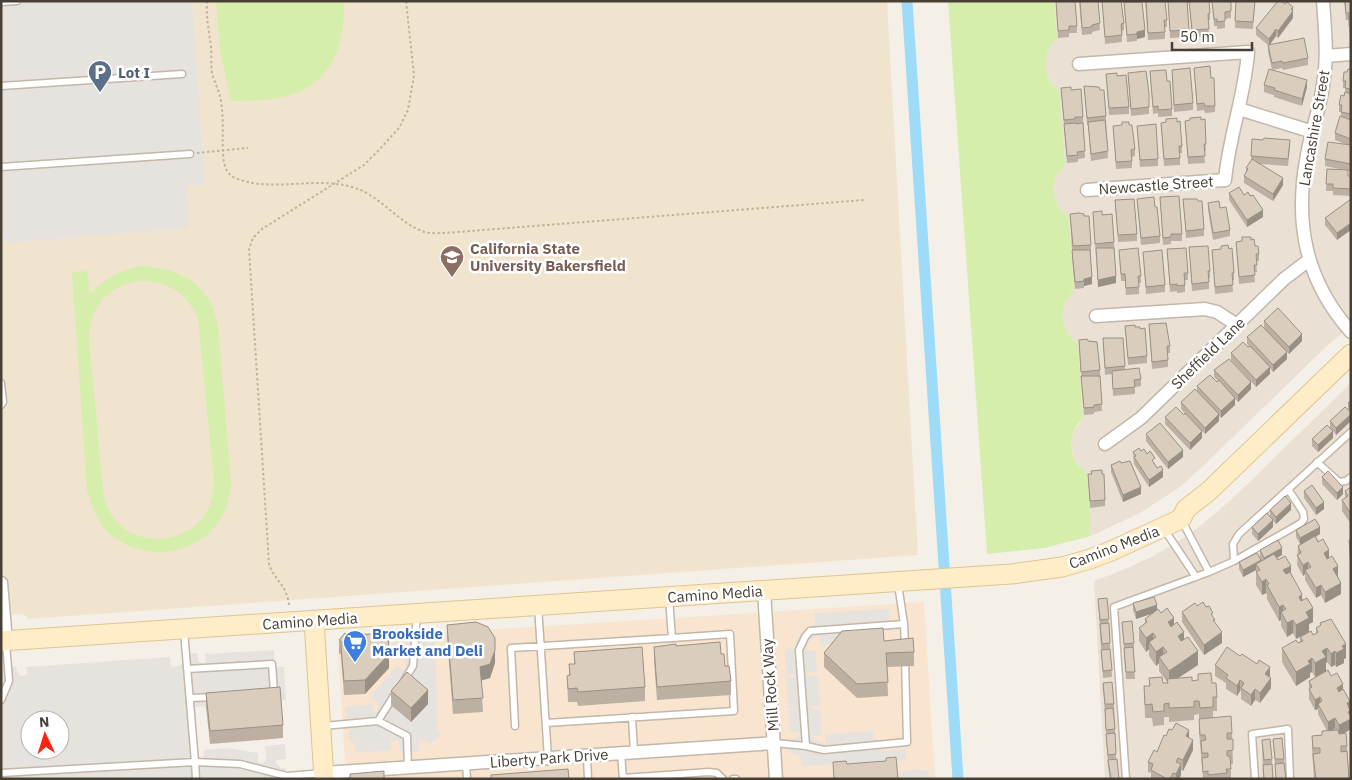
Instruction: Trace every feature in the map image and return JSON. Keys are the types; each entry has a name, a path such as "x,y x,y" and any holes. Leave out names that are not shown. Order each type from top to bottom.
{"street":[{"name":"Lancashire Street","path":"1323,1 1326,56 1324,83 1303,177 1302,226 1309,260 1317,281 1327,300 1351,332"},
{"path":"1079,64 1248,52 1246,76 1239,109 1313,132"},
{"path":"1326,56 1351,54"},
{"name":"Newcastle Street","path":"1087,190 1225,180 1231,136 1239,109"},
{"name":"Sheffield Lane","path":"1105,444 1141,418 1284,280 1309,260"},
{"path":"1096,316 1205,309 1222,314 1237,325"},
{"name":"Camino Media","path":"3,641 1026,573 1062,567 1111,551 1182,519 1186,509 1209,491 1351,354"},
{"path":"1,583 3,641"},
{"name":"Mill Rock Way","path":"764,591 776,779"},
{"path":"314,621 324,776"},
{"name":"Liberty Park Drive","path":"324,776 466,764 774,743"}],"lane":[{"path":"1,2 17,1"},
{"path":"1,86 182,74"},
{"path":"1,167 190,154"},
{"path":"1,383 3,402 1,405"},
{"path":"1234,561 1233,544 1239,534 1351,432"},
{"path":"1317,462 1339,482 1346,481 1351,477"},
{"path":"1126,779 1114,607 1234,561 1301,523 1304,519 1303,512 1288,489"},
{"path":"1182,519 1209,572"},
{"path":"1164,528 1196,577"},
{"path":"774,743 824,750 908,742 904,624 898,581"},
{"path":"668,597 672,638"},
{"path":"538,605 548,758"},
{"path":"403,682 413,666 417,613"},
{"path":"806,746 799,650 805,637 810,631 904,624"},
{"path":"184,629 196,779"},
{"path":"515,726 511,648 730,634 734,711 546,723"},
{"path":"1,700 9,682 3,641"},
{"path":"187,669 272,664 274,692 265,693"},
{"path":"378,721 398,690"},
{"path":"190,698 218,696"},
{"path":"632,717 623,778 709,772 717,773 723,779"},
{"path":"321,726 378,721 407,736 404,770"},
{"path":"1255,779 1252,734 1288,729 1290,779"},
{"path":"586,756 588,779"},
{"path":"1,773 195,762 240,764 284,777 324,776"},
{"path":"466,764 467,779"},
{"path":"42,771 42,779"}],"path":[{"path":"207,1 206,14 211,45 212,75 221,100 224,122 223,152 226,170 232,177 244,181 260,184 334,184 350,186 369,193 423,232 445,233 864,200"},
{"path":"289,605 286,590 271,571 269,564 249,249 253,238 262,230 364,165 399,128 408,110 414,75 406,1"},
{"path":"190,154 248,148"}],"shaded area":[{"name":"California State University Bakersfield","path":"1,1 887,1 918,555 29,619 23,614 1,615"},
{"name":"Lot I","path":"1,1 192,1 205,184 186,186 189,228 4,243 3,233 1,233"},
{"path":"1054,1 1351,1 1351,326 1329,344 1180,487 1140,513 1091,536 1086,473 1075,461 1071,446 1073,433 1083,418 1078,344 1066,332 1062,317 1065,302 1074,290 1069,218 1058,206 1053,190 1056,176 1065,164 1060,92 1049,81 1045,66 1048,50 1057,38"},
{"path":"1351,383 1351,779 1105,779 1094,581 1153,556 1179,541 1204,523 1235,496"},
{"path":"924,602 935,779 346,779 338,649 342,639"},
{"path":"889,609 891,631 880,632 843,644 821,645 819,636 810,640 806,649 808,651 816,651 817,672 809,672 807,674 808,676 818,675 820,706 812,706 811,708 820,709 822,735 812,737 825,743 825,734 873,731 874,739 881,740 882,751 905,749 906,760 802,766 801,757 787,751 786,739 799,737 800,733 790,732 788,710 798,709 788,708 786,677 795,677 796,675 786,674 785,649 795,648 798,637 815,623 814,613"},
{"path":"435,640 438,730 442,734 430,744 420,739 418,752 401,752 398,741 393,739 391,740 390,751 355,752 355,743 350,742 345,707 373,704 374,712 378,712 378,703 370,697 397,666 404,670 406,669 402,659 395,659 392,643"},
{"path":"274,650 275,667 284,667 286,700 195,707 198,755 200,758 203,758 204,750 227,748 258,753 258,762 263,763 266,760 265,746 285,744 286,759 277,760 276,763 281,768 286,768 287,779 1,779 1,668 16,667 19,675 22,676 27,674 26,667 170,657 171,667 183,663 183,654 198,653 198,661 203,664 206,662 205,654"},
{"path":"920,769 920,771 928,770 929,779 900,779 899,772"}],"green space":[{"path":"216,1 344,1 344,19 341,35 331,64 322,76 310,86 295,93 266,100 231,101 220,50"},
{"path":"948,1 1054,1 1057,38 1048,50 1045,66 1049,81 1060,92 1065,164 1056,176 1053,190 1058,206 1069,218 1074,290 1065,302 1062,317 1066,332 1078,344 1083,418 1075,429 1071,447 1078,465 1087,476 1091,536 1044,548 987,554"},
{"path":"141,266 161,268 189,279 204,293 210,302 218,324 231,484 226,510 218,523 195,543 167,552 137,549 123,543 110,534 97,517 87,492 72,272 87,271 90,294 101,283 119,272","holes":["140,281 159,283 175,290 188,302 198,319 214,481 210,504 199,522 176,536 163,539 136,535 124,529 114,519 107,506 103,491 89,339 93,317 102,300 118,288 128,284"]}],"building":[{"path":"1056,1 1075,1 1077,26 1069,26 1069,30 1058,31"},
{"path":"1080,1 1098,1 1100,23 1092,25 1092,27 1082,28"},
{"path":"1102,1 1121,1 1124,23 1121,24 1122,35 1105,37"},
{"path":"1146,1 1165,1 1167,20 1164,20 1165,32 1148,33"},
{"path":"1168,1 1187,1 1189,30 1170,31"},
{"path":"1189,1 1209,1 1209,29 1192,30"},
{"path":"1212,1 1231,1 1231,11 1225,12 1225,21 1217,22 1217,19 1214,19"},
{"path":"1236,1 1255,1 1253,22 1235,21"},
{"path":"1278,1 1285,4 1287,2 1293,7 1291,9 1293,11 1278,31 1276,29 1269,39 1256,28"},
{"path":"1345,1 1351,1 1351,26 1349,26 1349,13 1346,13"},
{"path":"1124,2 1142,2 1145,30 1137,32 1137,34 1127,35"},
{"path":"1304,38 1308,58 1283,63 1282,61 1272,63 1268,45"},
{"path":"1210,66 1211,78 1214,78 1215,106 1205,106 1204,103 1197,104 1194,68"},
{"path":"1190,68 1193,103 1174,105 1172,70"},
{"path":"1269,69 1307,80 1302,99 1264,85"},
{"path":"1348,69 1351,69 1351,89 1345,88 1346,81 1343,81 1344,72 1347,72"},
{"path":"1166,70 1167,81 1170,81 1172,109 1158,110 1158,106 1153,107 1150,71"},
{"path":"1146,71 1149,107 1131,109 1128,73"},
{"path":"1117,73 1117,76 1126,75 1129,107 1109,108 1106,74"},
{"path":"1084,86 1099,87 1100,90 1104,90 1106,116 1087,118"},
{"path":"1071,87 1071,90 1081,89 1083,117 1064,120 1061,88"},
{"path":"1345,92 1351,94 1351,114 1341,112 1342,105 1339,105 1341,95 1344,96"},
{"path":"1340,116 1351,120 1351,139 1335,133"},
{"path":"1201,117 1201,120 1205,119 1205,156 1188,157 1185,121 1190,120 1190,118"},
{"path":"1177,118 1177,122 1180,121 1182,146 1179,146 1180,158 1164,159 1161,123 1166,122 1166,119"},
{"path":"1105,120 1108,151 1091,154 1088,122"},
{"path":"1122,122 1129,122 1129,125 1132,125 1135,149 1131,150 1132,161 1116,162 1113,126 1122,125"},
{"path":"1083,123 1085,151 1077,152 1078,155 1067,156 1064,124"},
{"path":"1156,124 1158,159 1140,160 1137,126"},
{"path":"1264,138 1290,140 1288,159 1251,156 1252,139 1263,140"},
{"path":"1328,142 1351,145 1351,164 1325,159"},
{"path":"1252,159 1283,178 1273,194 1244,176 1248,169 1246,168"},
{"path":"1327,169 1348,170 1348,176 1351,176 1351,189 1333,188 1333,184 1326,184"},
{"path":"1239,187 1244,195 1248,192 1250,196 1253,195 1263,210 1247,220 1229,193"},
{"path":"1179,196 1182,234 1171,234 1171,237 1163,238 1160,197"},
{"path":"1154,197 1160,236 1141,238 1137,199"},
{"path":"1134,199 1137,234 1118,235 1115,200"},
{"path":"1183,199 1202,201 1204,229 1186,231"},
{"path":"1351,199 1351,223 1337,233 1325,218"},
{"path":"1219,201 1220,208 1226,207 1230,230 1213,233 1208,203"},
{"path":"1102,211 1102,215 1112,214 1114,242 1095,244 1093,212"},
{"path":"1079,213 1089,216 1091,245 1073,246 1070,214"},
{"path":"1242,237 1251,237 1251,240 1254,239 1255,246 1258,246 1259,254 1256,254 1257,265 1254,265 1255,275 1239,277 1236,242 1242,241"},
{"path":"1228,245 1229,249 1232,248 1233,285 1215,287 1212,250 1221,249 1221,246"},
{"path":"1208,246 1209,282 1192,284 1189,247"},
{"path":"1096,248 1114,248 1116,276 1098,280"},
{"path":"1138,248 1141,276 1138,276 1139,287 1126,288 1125,274 1121,274 1119,250"},
{"path":"1186,248 1188,273 1184,273 1185,285 1170,285 1167,249"},
{"path":"1072,250 1090,250 1092,277 1084,279 1084,281 1075,282"},
{"path":"1162,250 1165,285 1146,287 1143,252"},
{"path":"1278,308 1302,334 1289,347 1264,321"},
{"path":"1166,323 1170,346 1167,346 1168,360 1152,362 1149,324"},
{"path":"1135,325 1135,327 1140,327 1140,329 1145,328 1147,356 1128,358 1125,326"},
{"path":"1261,325 1287,352 1273,365 1247,337"},
{"path":"1103,338 1123,338 1125,366 1105,368"},
{"path":"1087,339 1088,341 1097,342 1100,370 1081,372 1079,340"},
{"path":"1243,342 1248,347 1250,346 1270,367 1256,380 1231,353"},
{"path":"1229,359 1251,382 1238,395 1214,370"},
{"path":"1139,368 1141,379 1134,380 1135,387 1113,389 1112,371"},
{"path":"1210,375 1217,382 1219,380 1235,398 1221,411 1197,386"},
{"path":"1081,376 1100,376 1102,404 1084,408"},
{"path":"1195,389 1219,414 1205,428 1181,402"},
{"path":"1176,407 1184,415 1185,413 1202,431 1190,443 1165,417"},
{"path":"1345,407 1351,414 1336,428 1330,421"},
{"path":"1160,423 1183,450 1168,462 1146,434"},
{"path":"1327,425 1333,431 1318,445 1312,439"},
{"path":"1139,448 1141,451 1144,449 1147,454 1150,451 1155,458 1152,460 1157,468 1161,466 1163,470 1149,480 1134,457 1136,456 1133,452"},
{"path":"1120,461 1121,463 1130,461 1141,487 1123,495 1111,465"},
{"path":"1102,470 1102,474 1104,474 1105,500 1090,501 1088,474 1092,474 1091,471"},
{"path":"1328,471 1343,487 1337,493 1322,477"},
{"path":"1312,485 1324,502 1316,508 1304,491"},
{"path":"1351,487 1351,514 1342,500 1348,496 1345,491"},
{"path":"1285,496 1291,503 1276,517 1270,510"},
{"path":"1267,513 1273,520 1258,534 1252,527"},
{"path":"1315,519 1320,527 1300,538 1296,530"},
{"path":"1315,536 1318,542 1323,539 1329,550 1324,553 1327,559 1332,556 1338,566 1333,569 1341,583 1325,592 1321,585 1316,588 1305,570 1311,567 1308,562 1303,565 1297,555 1301,553 1298,546"},
{"path":"1278,540 1282,548 1264,558 1260,550"},
{"path":"1349,540 1351,540 1351,557"},
{"path":"1257,553 1261,560 1243,570 1239,562"},
{"path":"1274,554 1278,560 1285,556 1291,566 1283,570 1286,574 1290,572 1302,594 1299,597 1301,601 1307,598 1313,608 1306,612 1309,618 1296,625 1293,620 1287,623 1281,612 1286,609 1283,605 1279,607 1267,585 1269,584 1266,579 1262,582 1256,572 1260,570 1256,564"},
{"path":"1154,597 1157,605 1136,612 1133,603"},
{"path":"1107,598 1109,619 1100,620 1098,599"},
{"path":"1203,602 1206,607 1209,606 1215,620 1213,620 1222,632 1204,645 1182,612 1195,603 1197,606"},
{"path":"1167,608 1174,618 1168,622 1171,627 1177,622 1184,632 1178,636 1181,641 1188,637 1198,651 1169,671 1159,657 1167,652 1163,647 1156,652 1149,642 1156,637 1153,633 1146,638 1139,628 1147,622 1145,619 1158,609 1161,613"},
{"path":"1331,619 1346,644 1342,646 1344,649 1331,654 1327,648 1322,651 1326,657 1315,663 1312,658 1308,661 1310,664 1296,672 1282,648 1296,640 1298,643 1303,641 1300,637 1311,631 1313,635 1318,632 1316,628 1321,625 1320,623"},
{"path":"1132,621 1134,643 1124,644 1122,622"},
{"path":"476,622 488,627 495,638 495,650 490,664 480,667 483,698 453,700 447,625"},
{"path":"1109,623 1110,643 1102,644 1100,624"},
{"path":"883,628 884,641 913,638 914,652 886,653 888,682 857,684 824,653 842,631"},
{"path":"345,633 350,637 351,635 388,633 389,654 365,680 344,681 341,647 344,644 339,640"},
{"path":"720,642 721,654 724,654 725,666 729,666 731,681 657,687 654,647"},
{"path":"642,647 645,687 578,692 577,688 568,689 567,676 570,675 569,664 575,664 574,652"},
{"path":"1133,647 1135,672 1126,672 1124,648"},
{"path":"1227,647 1257,664 1259,660 1270,667 1265,674 1271,678 1260,693 1255,689 1251,695 1241,688 1244,683 1240,680 1237,686 1226,678 1228,675 1215,665"},
{"path":"1110,649 1112,670 1103,671 1101,650"},
{"path":"1328,670 1331,676 1337,673 1343,684 1337,688 1339,692 1343,689 1350,701 1347,703 1351,719 1339,725 1335,718 1328,722 1318,704 1322,701 1320,697 1315,700 1309,689 1312,687 1309,681"},
{"path":"407,672 428,690 411,708 391,691"},
{"path":"1211,673 1212,683 1216,683 1217,697 1213,697 1213,707 1200,708 1199,701 1194,701 1194,707 1169,708 1169,703 1164,704 1164,711 1153,712 1152,704 1145,705 1144,686 1150,686 1149,678 1162,677 1163,683 1168,683 1167,679 1192,677 1192,681 1198,680 1198,674"},
{"path":"1112,682 1114,704 1105,704 1103,683"},
{"path":"280,687 283,725 210,731 206,693"},
{"path":"1113,708 1115,729 1106,730 1105,709"},
{"path":"1231,716 1232,733 1227,733 1227,739 1233,739 1233,750 1227,751 1227,756 1230,756 1231,769 1226,769 1227,773 1208,775 1208,771 1203,772 1202,758 1208,757 1208,753 1202,753 1201,741 1206,740 1205,735 1200,735 1199,719"},
{"path":"1176,723 1189,730 1186,736 1193,740 1183,760 1178,758 1176,762 1181,764 1176,774 1173,773 1170,779 1167,779 1151,770 1153,764 1148,762 1154,750 1157,752 1164,735 1166,736 1169,729 1172,730"},
{"path":"1338,730 1339,734 1346,733 1347,746 1341,746 1341,752 1347,751 1349,779 1316,779 1313,754 1320,753 1320,748 1313,748 1312,736 1322,735 1322,731"},
{"path":"1115,733 1116,754 1108,755 1106,734"},
{"path":"1282,738 1284,759 1275,759 1273,739"},
{"path":"1270,739 1272,759 1264,760 1262,740"},
{"path":"896,757 898,779 834,779 833,762 846,761 847,764 886,761 886,758"},
{"path":"1117,759 1119,779 1111,779 1108,760"},
{"path":"1284,763 1286,779 1276,779 1275,764"},
{"path":"1272,764 1273,779 1264,779 1263,765"},
{"path":"568,769 569,779 491,779 491,775"},
{"path":"384,771 384,779 350,779 350,774"}],"waterway":[{"path":"907,1 958,779"}],"place":[{"name":"Lot I","path":"100,93"},
{"name":"California State University Bakersfield","path":"452,278"},
{"name":"Brookside Market and Deli","path":"355,663"}]}
